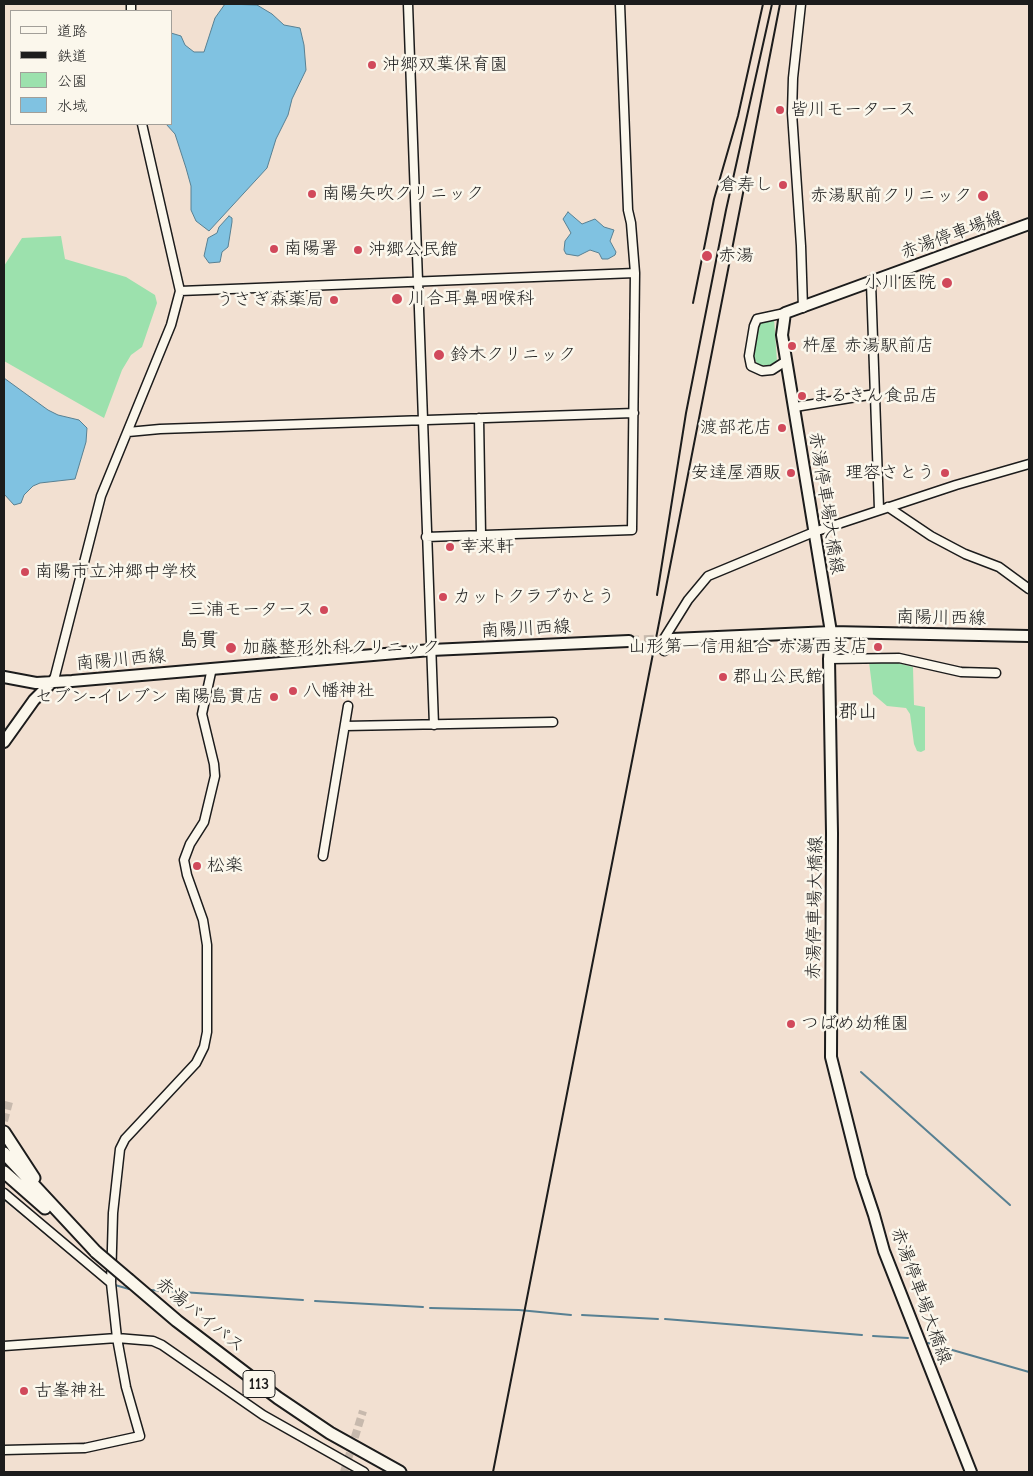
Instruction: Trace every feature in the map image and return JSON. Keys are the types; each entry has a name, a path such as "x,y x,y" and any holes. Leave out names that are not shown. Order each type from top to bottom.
{"highway":[{"path":"4,1132 52,1206"},
{"name":"赤湯バイパス","path":"4,1153 96,1252 183,1326 278,1398 330,1433 400,1472"},
{"path":"4,1172 96,1252"}],"main road":[{"name":"赤湯停車場線","path":"785,313 1029,224"},
{"name":"赤湯停車場大橋線","path":"785,313 782,336 831,632 829,659 832,833 831,1057 861,1176 884,1252 971,1472"},
{"name":"南陽川西線","path":"672,640 831,632 1029,636"},
{"name":"南陽川西線","path":"4,742 34,700 54,680 101,679 431,650 629,641"},
{"path":"4,677 36,683 54,680"}],"street":[{"path":"408,4 434,725"},
{"path":"426,537 632,530 634,273 631,223 628,210 620,4"},
{"path":"801,4 792,113 801,246 802,308"},
{"path":"54,680 101,496 171,325 180,291 142,125"},
{"path":"180,291 634,273"},
{"path":"871,283 875,394 884,508"},
{"path":"785,313 757,319 749,356 751,366 762,371 772,370 786,361"},
{"path":"795,407 875,394"},
{"path":"128,432 160,429 634,413"},
{"path":"479,418 481,535"},
{"path":"664,651 665,637 688,600 708,576 814,532 884,508 1029,464"},
{"path":"884,508 965,554 999,568 1029,589"},
{"path":"829,659 899,658 961,672 996,673"},
{"path":"4,1450 85,1448 140,1436 126,1387 117,1338 111,1283 113,1213 120,1150 125,1139 196,1063 204,1047 208,991 207,939 184,860 190,844 204,822 215,776 202,714 212,668"},
{"path":"323,856 348,706"},
{"path":"345,726 553,722"},
{"path":"4,1193 111,1283"},
{"path":"4,1346 142,1338 162,1345 263,1415 364,1472"}],"green space":[{"path":"61,236 65,259 126,277 155,295 157,303 142,347 131,355 122,370 104,418 4,361 4,266 22,238"},
{"path":"774,318 777,361 770,365 758,365 753,356 757,327 764,320"},
{"path":"890,661 913,667 914,705 925,707 925,750 921,752 917,751 914,744 910,714 906,708 887,706 873,694 869,662"}],"water":[{"path":"225,4 257,5 272,14 284,25 300,28 304,45 306,70 276,139 267,168 209,231 196,221 191,210 191,186 186,168 175,134 167,125 172,125 172,33 181,36 185,45 194,52 204,52 215,18"},
{"path":"568,212 582,224 595,219 604,227 614,230 610,241 616,252 615,255 608,259 602,259 599,253 590,250 578,256 566,254 564,250 565,241 571,233 563,219"},
{"path":"229,216 232,218 232,222 228,247 222,252 220,262 209,263 204,256 208,238 217,233 219,227"},
{"path":"4,378 48,410 58,415 79,420 87,428 86,442 75,479 40,483 33,486 24,495 21,503 14,505 4,494"}],"waterway":[{"path":"861,1072 1010,1205"},
{"path":"4,1199 73,1256"},
{"path":"115,1285 129,1289"},
{"path":"151,1290 303,1300"},
{"path":"315,1301 423,1307"},
{"path":"430,1308 519,1310 571,1315"},
{"path":"582,1315 658,1319"},
{"path":"665,1319 862,1335"},
{"path":"873,1336 908,1338"},
{"path":"928,1343 1029,1372"}],"tunnel":[{"path":"629,641 672,639"},
{"path":"4,1121 9,1102"},
{"path":"344,1472 363,1411"}],"railway":[{"path":"693,303 714,199 738,116 763,4"},
{"path":"657,595 686,413 726,210 772,4"},
{"path":"493,1472 780,4"}],"place":[{"name":"沖郷双葉保育園","path":"372,65"},
{"name":"皆川モータース","path":"780,110"},
{"name":"倉寿し","path":"783,185"},
{"name":"南陽矢吹クリニック","path":"312,194"},
{"name":"赤湯駅前クリニック","path":"983,196"},
{"name":"南陽署","path":"274,249"},
{"name":"沖郷公民館","path":"358,250"},
{"name":"赤湯","path":"707,256"},
{"name":"小川医院","path":"947,283"},
{"name":"川合耳鼻咽喉科","path":"397,299"},
{"name":"うさぎ森薬局","path":"334,300"},
{"name":"杵屋 赤湯駅前店","path":"792,346"},
{"name":"鈴木クリニック","path":"439,355"},
{"name":"まるきん食品店","path":"802,396"},
{"name":"渡部花店","path":"782,428"},
{"name":"安達屋酒販","path":"791,473"},
{"name":"理容さとう","path":"945,473"},
{"name":"幸来軒","path":"450,547"},
{"name":"南陽市立沖郷中学校","path":"25,572"},
{"name":"カットクラブかとう","path":"443,597"},
{"name":"三浦モータース","path":"324,610"},
{"name":"山形第一信用組合 赤湯西支店","path":"878,647"},
{"name":"加藤整形外科クリニック","path":"231,648"},
{"name":"郡山公民館","path":"723,677"},
{"name":"八幡神社","path":"293,691"},
{"name":"セブン-イレブン 南陽島貫店","path":"274,697"},
{"name":"松楽","path":"197,866"},
{"name":"つばめ幼稚園","path":"791,1024"},
{"name":"古峯神社","path":"24,1391"}],"district":[{"name":"島貫","path":"199,640"},
{"name":"郡山","path":"858,712"}]}
